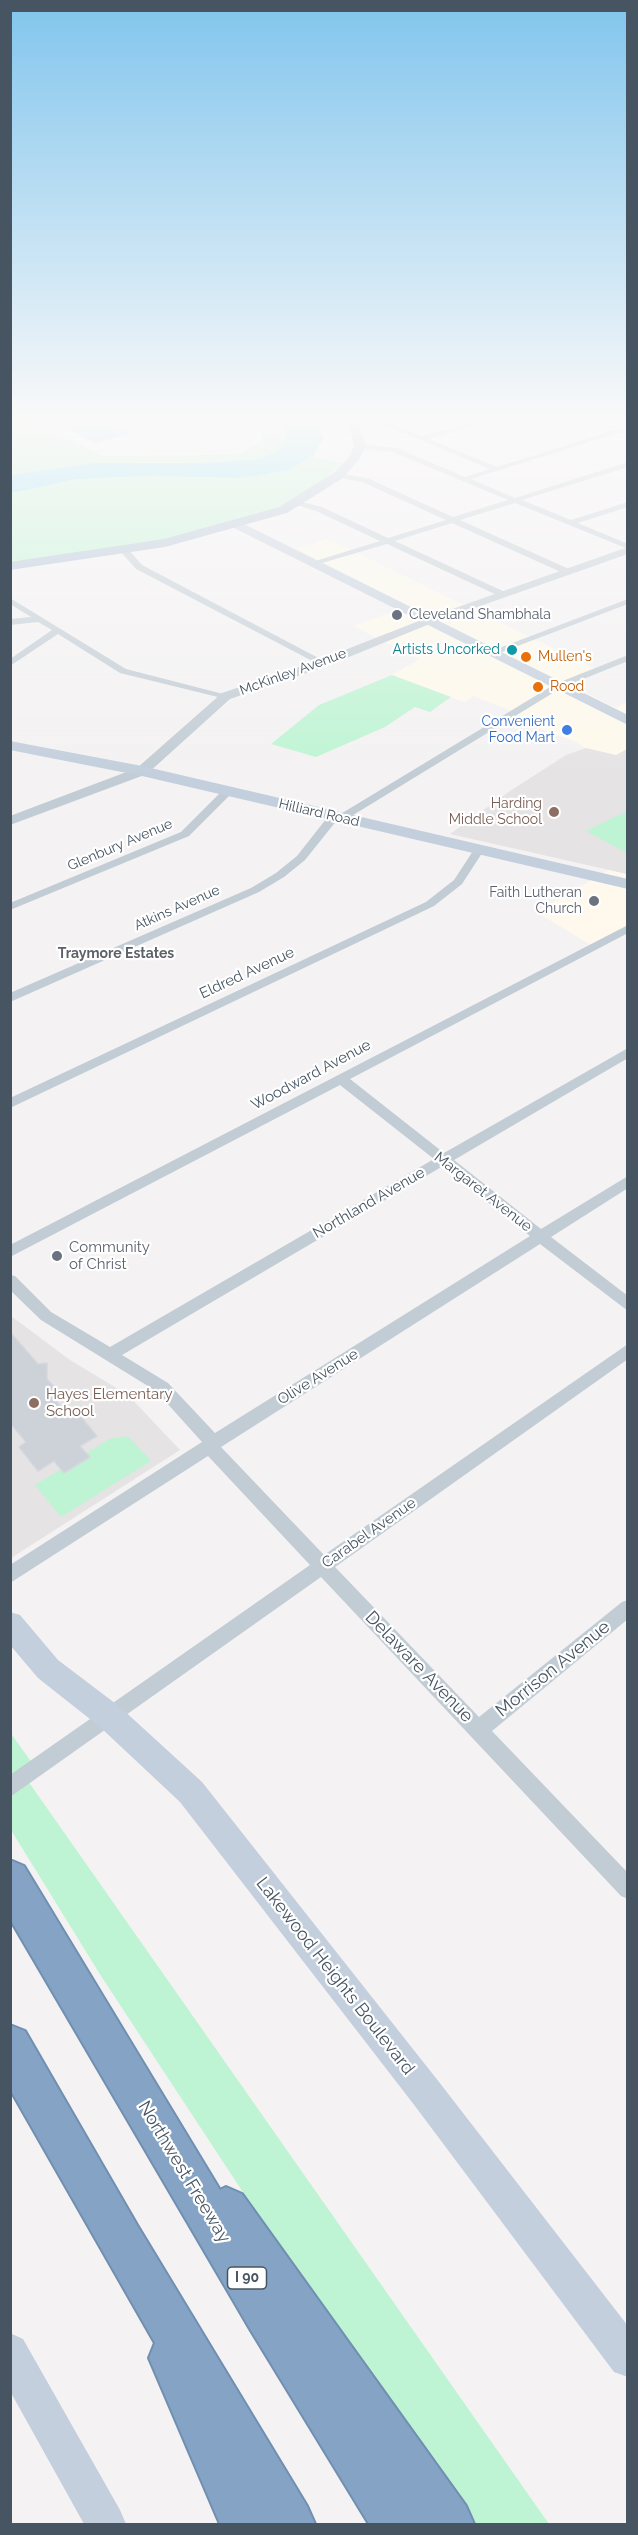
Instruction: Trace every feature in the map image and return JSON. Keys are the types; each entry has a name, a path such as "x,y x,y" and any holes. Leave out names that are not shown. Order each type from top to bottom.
{"highway":[{"name":"Northwest Freeway","path":"10,1880 267,2312 398,2524"},
{"path":"99,2029 448,2524"},
{"path":"10,2046 121,2241 289,2524"},
{"path":"121,2241 246,2524"}],"main road":[{"path":"10,566 54,558 124,550 180,539"},
{"path":"266,539 627,721"},
{"name":"Hilliard Road","path":"10,745 142,771 627,884"},
{"name":"Lakewood Heights Boulevard","path":"10,1624 48,1669 110,1717 191,1792 427,2094 627,2358"},
{"path":"10,2352 106,2524"}],"street":[{"path":"384,539 502,594"},
{"path":"315,564 394,539"},
{"path":"494,539 566,571"},
{"path":"608,539 627,548"},
{"name":"McKinley Avenue","path":"10,821 142,771 226,696 323,663 428,621 627,548"},
{"path":"124,550 139,567 323,663"},
{"path":"10,600 123,670 226,696"},
{"path":"491,653 627,601"},
{"path":"10,622 38,619"},
{"path":"10,663 57,631"},
{"name":"Atkins Avenue","path":"10,998 255,890 280,875 301,858 337,817 558,686 627,658"},
{"name":"Glenbury Avenue","path":"10,907 185,834 227,792"},
{"name":"Eldred Avenue","path":"10,1104 430,904 458,882 479,850"},
{"name":"Woodward Avenue","path":"10,1252 627,928"},
{"name":"Northland Avenue","path":"111,1354 627,1053"},
{"name":"Margaret Avenue","path":"340,1078 627,1305"},
{"name":"Olive Avenue","path":"10,1575 627,1180"},
{"name":"Delaware Avenue","path":"10,1280 46,1316 162,1387 322,1566 479,1729 627,1888"},
{"name":"Carabel Avenue","path":"12,1786 627,1350"},
{"name":"Morrison Avenue","path":"479,1729 627,1608"}],"shaded area":[{"path":"329,539 600,671 569,684 615,708 627,702 627,749 616,755 592,752 576,742 510,718 517,713 473,696 464,702 392,675 420,659 353,626 409,606 297,549"},
{"name":"Harding Middle School","path":"586,748 616,755 627,749 627,874 450,834 566,755"},
{"path":"609,870 627,874 627,932 596,948 536,912"},
{"path":"11,1316 70,1360 128,1395 180,1450 11,1558"}],"green space":[{"path":"10,539 180,539 175,541 10,565"},
{"path":"392,675 451,697 430,712 415,707 385,727 316,757 271,744 319,705"},
{"path":"627,811 627,853 586,831"},
{"path":"128,1436 151,1461 61,1517 35,1485 61,1469 65,1473 90,1457 87,1453 109,1439"},
{"path":"10,1732 32,1763 21,1771 549,2524 475,2524 252,2206 101,1976 11,1830"}],"building":[{"name":"Hayes Elementary School","path":"10,1332 38,1364 47,1363 47,1379 57,1390 50,1394 70,1417 77,1412 97,1436 80,1446 90,1457 64,1473 54,1461 38,1471 19,1447 26,1442 10,1423"}],"place":[{"name":"Cleveland Shambhala","path":"397,615"},
{"name":"Artists Uncorked","path":"512,650"},
{"name":"Mullen's","path":"526,657"},
{"name":"Rood","path":"538,687"},
{"name":"Convenient Food Mart","path":"567,730"},
{"name":"Harding Middle School","path":"554,812"},
{"name":"Faith Lutheran Church","path":"594,901"},
{"name":"Community of Christ","path":"57,1256"},
{"name":"Hayes Elementary School","path":"34,1403"}],"district":[{"name":"Traymore Estates","path":"116,954"}]}
